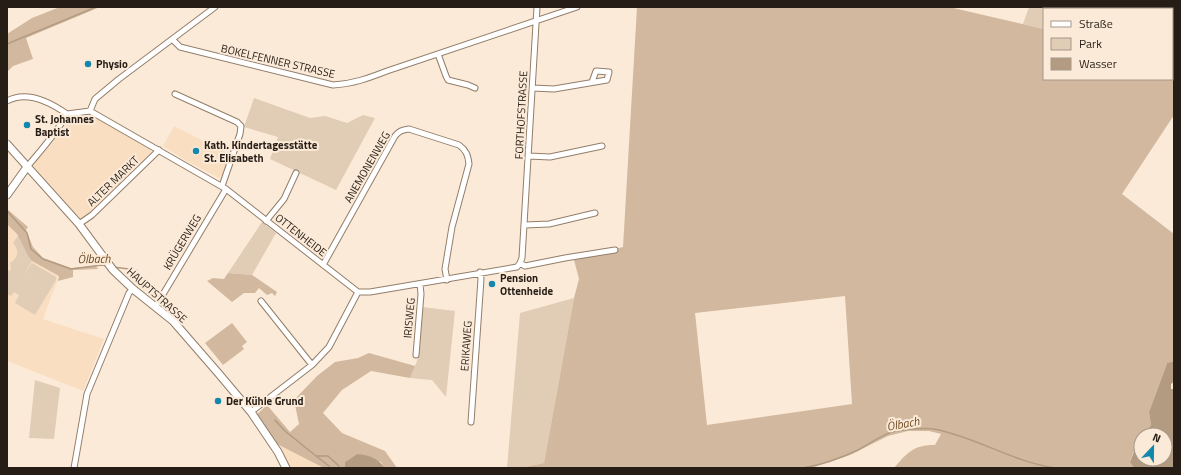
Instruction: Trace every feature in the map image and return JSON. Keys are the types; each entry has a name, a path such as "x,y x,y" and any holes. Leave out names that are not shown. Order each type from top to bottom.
{"main road":[{"name":"HAUPTSTRASSE","path":"7,144 79,224 111,267 132,288 173,321 251,412 278,452 286,468"},
{"path":"7,195 28,167"}],"street":[{"path":"7,101 23,96 44,101 66,114 90,111 95,99 215,7"},
{"name":"FORTHOFSTRASSE","path":"525,224 537,7"},
{"name":"BOKELFENNER STRASSE","path":"173,40 180,47 333,85 346,85 577,7"},
{"path":"438,54 448,80 475,88"},
{"path":"532,88 554,88 592,82"},
{"name":"KRÜGERWEG","path":"156,306 224,188 241,126 237,122 175,94"},
{"name":"OTTENHEIDE","path":"90,111 224,188 358,292"},
{"path":"28,167 56,132 66,114"},
{"name":"ANEMONENWEG","path":"324,265 395,136 398,132 409,129 459,145 468,155 469,164 452,227 445,269 447,280"},
{"path":"529,156 550,157 602,146"},
{"name":"ALTER MARKT","path":"79,224 92,215 159,150"},
{"path":"266,220 284,199 296,173"},
{"path":"251,412 312,365 328,347 358,292 370,292 447,280 480,272 517,267 522,258 525,224 549,224 595,213"},
{"path":"520,263 524,266 615,250"},
{"name":"ERIKAWEG","path":"471,422 482,279 480,272"},
{"name":"IRISWEG","path":"416,355 421,294 420,284"},
{"path":"74,468 87,394 132,288"},
{"path":"261,301 312,365"}],"shaded area":[{"path":"60,7 100,7 26,38 33,59 13,66 7,72 7,34 32,18"},
{"path":"637,7 949,7 1043,29 1043,80 1173,80 1174,29 1174,115 1122,194 1174,234 1174,361 1167,363 1149,412 1151,425 1150,427 1133,427 1133,454 1130,461 1134,468 894,468 907,454 916,448 927,445 935,445 941,434 929,431 908,431 888,436 850,455 811,468 520,468 544,463 574,298 579,279 574,260 623,247","holes":["845,296 852,404 707,425 695,313"]},
{"path":"90,115 151,150 151,152 90,213 81,219 34,167 34,164 71,119"},
{"name":"Kath. Kindertagesstätte St. Elisabeth","path":"174,126 231,155 222,176 219,178 185,160 163,146"},
{"path":"7,209 28,227 26,230 33,247 43,258 71,268 96,266 98,269 73,270 73,277 58,281 59,276 32,261 28,256 17,234 7,224"},
{"path":"7,224 17,234 32,261 59,276 43,319 104,339 83,391 7,361"},
{"path":"228,273 252,275 277,292 275,296 272,293 267,295 259,288 255,293 244,293 232,302 207,281 213,278 224,279"},
{"path":"232,323 247,342 242,346 244,349 223,365 205,343"},
{"path":"369,353 415,366 410,378 371,371 342,390 323,413 342,433 385,451 397,468 385,468 381,462 357,454 345,462 345,468 324,468 277,444 255,416 267,405 290,432 299,424 294,400 317,376 335,362 358,358"},
{"path":"277,444 324,468 289,468"}],"green space":[{"path":"1029,7 1111,7 1043,8 1043,29 1023,24"},
{"path":"254,98 310,118 325,116 347,123 363,115 375,118 336,190 270,159 278,137 244,127"},
{"path":"262,222 276,233 252,275 228,273"},
{"path":"18,236 32,261 23,276 32,263 56,277 56,280 35,315 15,303 19,295 14,292 11,296 7,294 7,271 11,270 10,263 15,259 17,254 17,249 13,243"},
{"path":"574,298 544,463 520,468 507,468 520,313"},
{"path":"422,307 455,311 446,397 432,380 410,378 419,356"},
{"path":"35,380 60,388 54,439 29,438"}],"water":[{"path":"1174,361 1174,382 1171,384 1171,389 1174,389 1174,468 1133,467 1173,467 1173,427 1150,427 1151,425 1149,412 1167,363"},
{"path":"357,454 373,458 385,468 345,468 345,462"},
{"path":"1133,454 1133,466 1130,462"}],"waterway":[{"path":"7,44 96,7"},
{"name":"Ölbach","path":"7,211 27,233 31,249 43,259 71,269 102,265 108,266"},
{"name":"Ölbach","path":"113,267 137,270"},
{"name":"Ölbach","path":"275,420 285,431 316,456 328,456 339,466"},
{"name":"Ölbach","path":"803,468 845,456 891,432 923,428 954,434 1025,461 1055,468"},
{"name":"Ölbach","path":"316,456 329,466"},
{"name":"Ölbach","path":"1079,468 1092,468"}],"place":[{"name":"Physio","path":"88,64"},
{"name":"St. Johannes Baptist","path":"27,125"},
{"name":"Kath. Kindertagesstätte St. Elisabeth","path":"196,151"},
{"name":"Pension Ottenheide","path":"492,284"},
{"name":"Der Kühle Grund","path":"218,401"}]}
